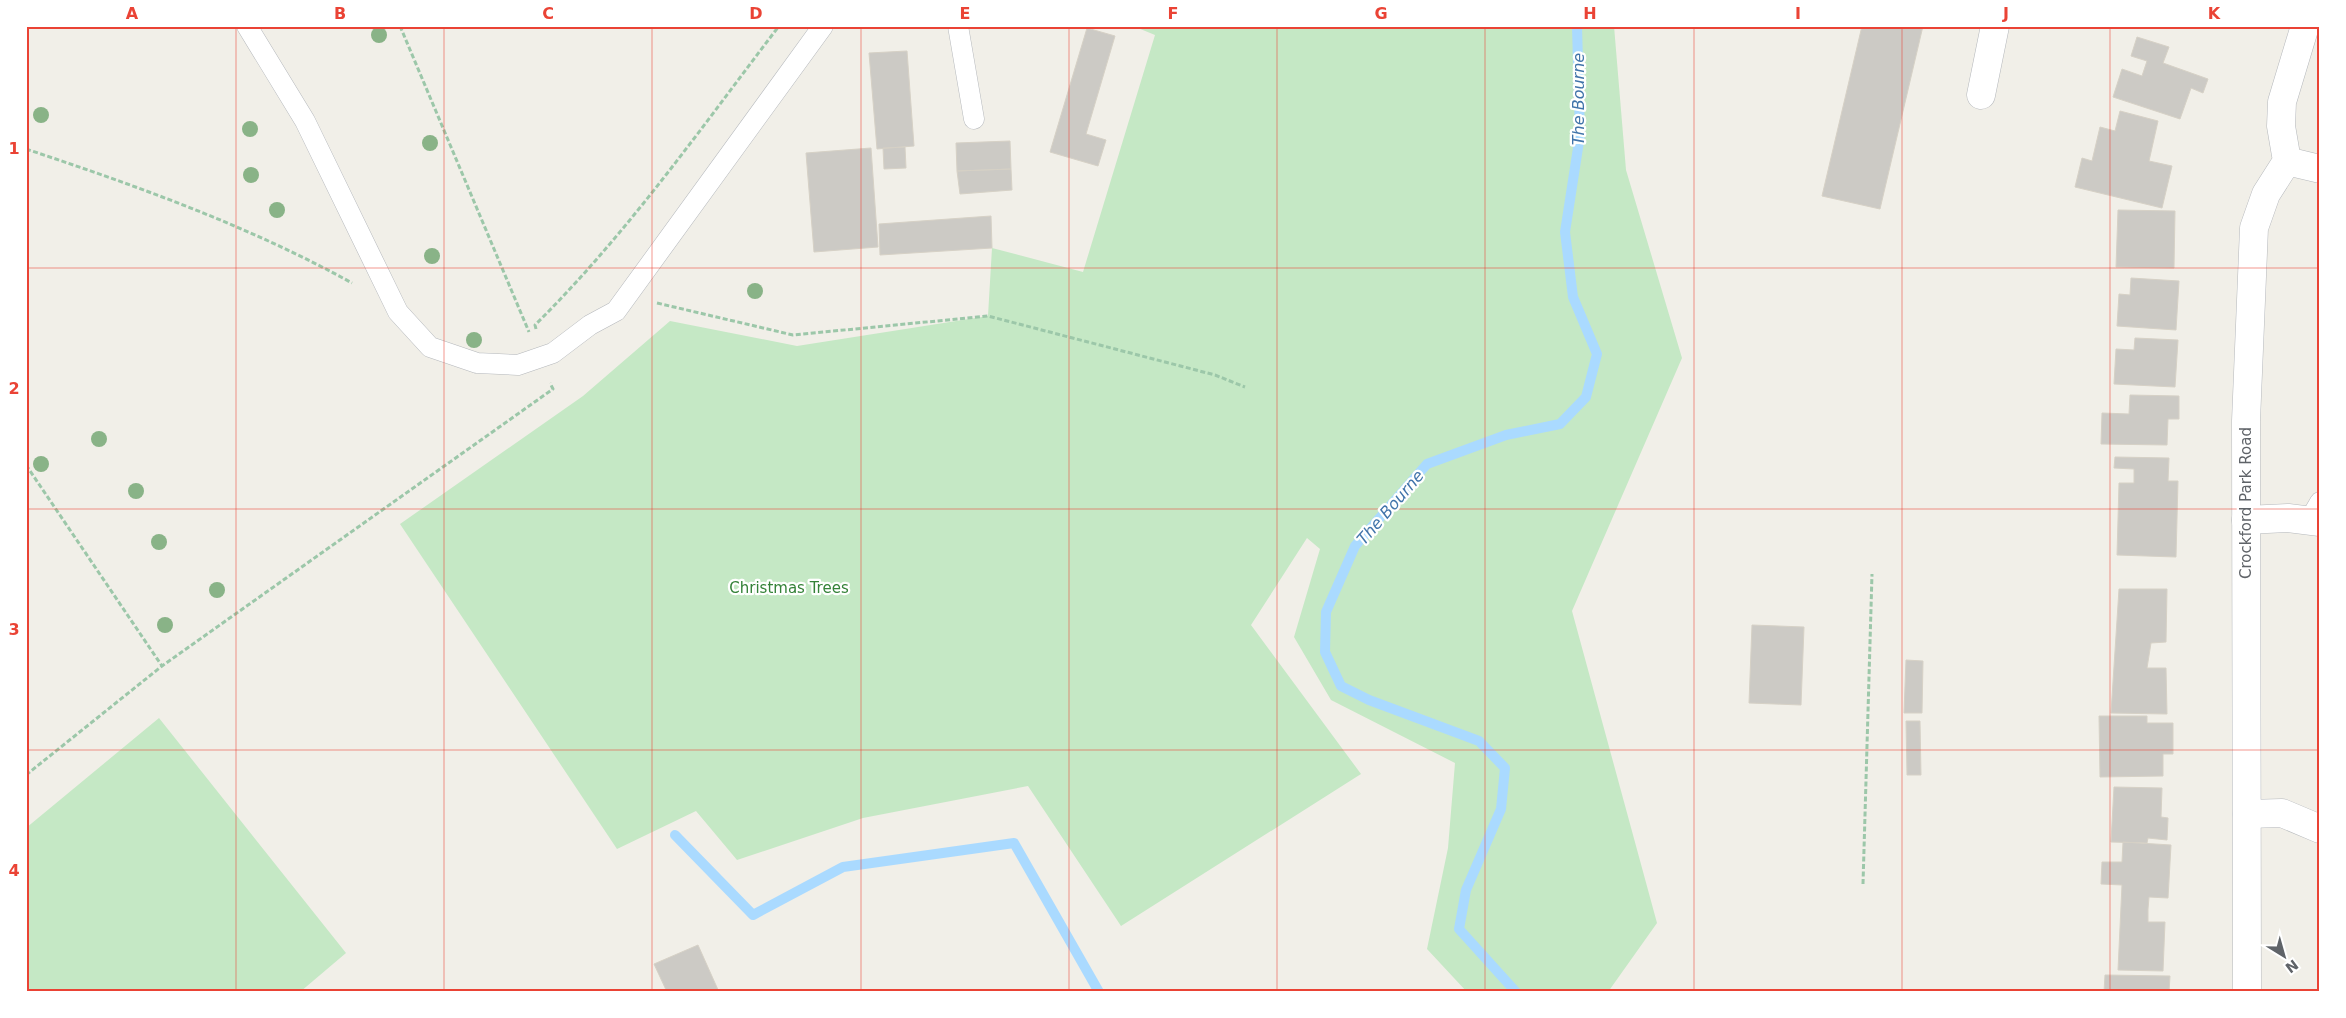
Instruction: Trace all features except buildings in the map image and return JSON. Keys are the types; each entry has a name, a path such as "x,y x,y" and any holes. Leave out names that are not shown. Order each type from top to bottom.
{"street":[{"path":"1980,96 1995,26"},
{"path":"2304,26 2282,102 2281,126 2287,161 2320,168"},
{"name":"Crockford Park Road","path":"2247,992 2246,421 2254,228 2266,194 2287,161"},
{"path":"2246,520 2316,515"},
{"path":"2247,814 2282,813 2320,829"}],"lane":[{"path":"246,26 305,121 398,312 430,347 477,363 518,365 552,353 590,325 616,311 823,26"},
{"path":"958,26 974,119"}],"path":[{"path":"26,775 162,666 553,389 400,26"},
{"path":"540,358 535,324 573,288 646,200 779,26"},
{"path":"26,149 138,186 310,259 353,283"},
{"path":"616,311 645,300 793,335 988,316 1215,376 1245,387"},
{"path":"26,466 162,666"},
{"path":"1863,884 1872,574"}],"green space":[{"name":"Christmas Trees","path":"1133,26 1614,26 1626,170 1682,358 1572,611 1657,923 1608,992 1467,992 1427,949 1448,848 1455,763 1331,700 1294,637 1320,549 1307,538 1251,625 1361,774 1121,926 1028,786 863,818 737,860 696,811 617,849 400,524 583,396 670,321 797,346 988,316 992,248 1083,272 1155,35"},
{"path":"159,718 346,953 300,992 26,992 26,828"}],"waterway":[{"name":"The Bourne","path":"1516,992 1459,929 1466,890 1501,809 1505,768 1479,741 1369,700 1341,686 1325,652 1326,612 1355,546 1427,464 1506,435 1560,424 1586,397 1597,354 1573,297 1565,232 1580,135 1577,26"},
{"path":"675,835 753,915 843,867 1014,843 1099,992"}]}
